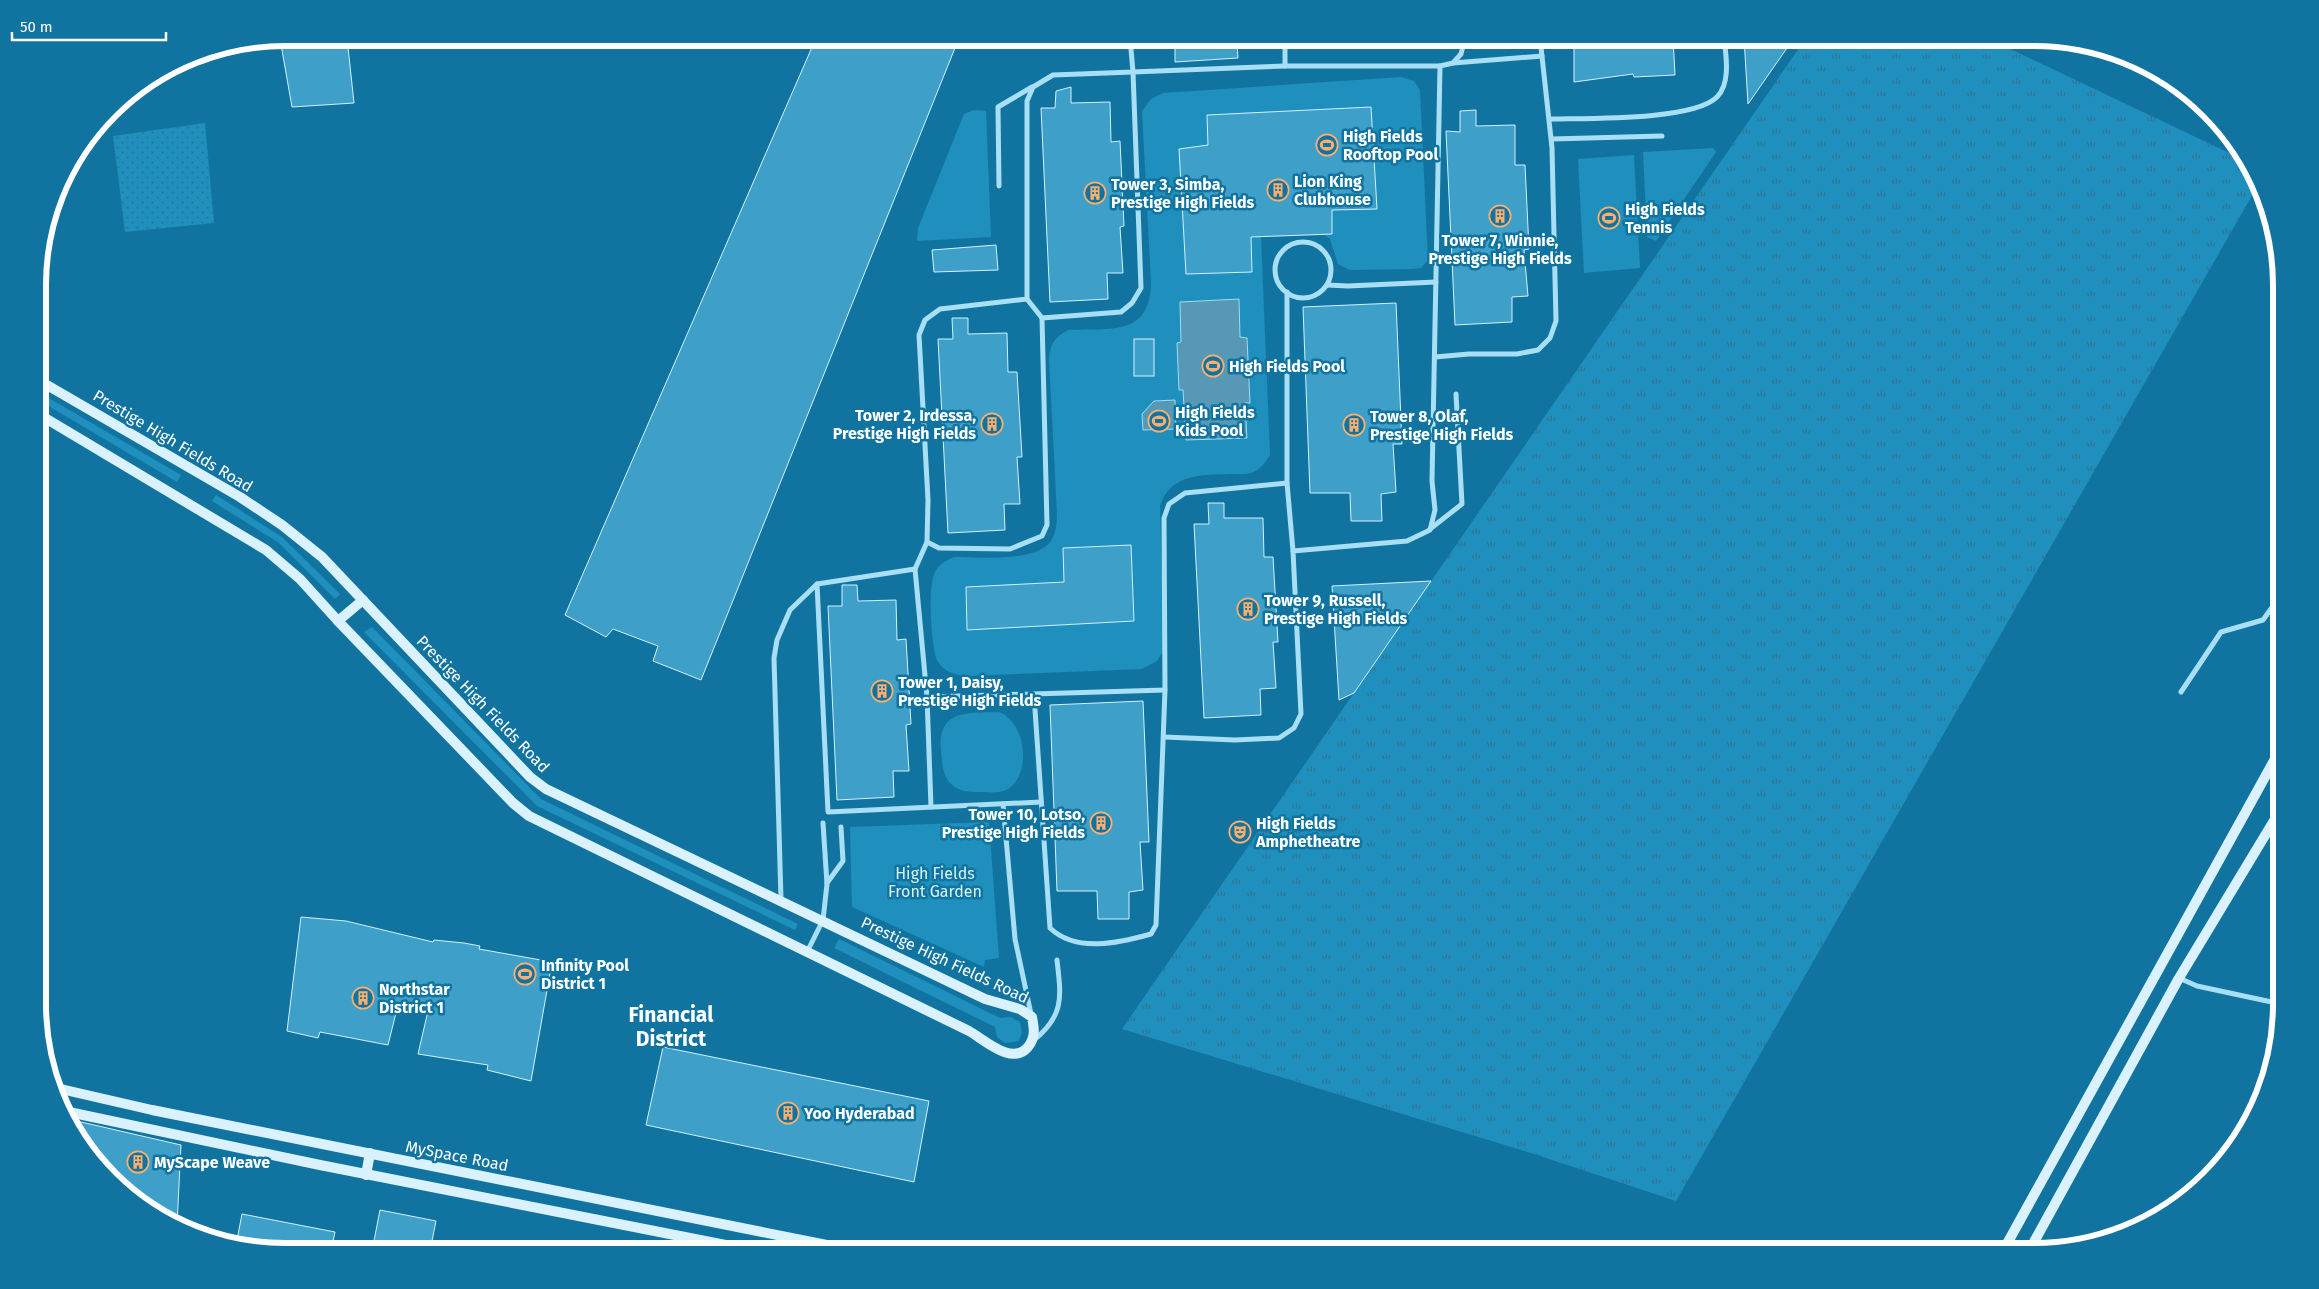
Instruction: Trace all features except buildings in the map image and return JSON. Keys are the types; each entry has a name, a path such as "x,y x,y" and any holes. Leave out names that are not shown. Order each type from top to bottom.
{"street":[{"path":"1042,318 1121,312 1132,303 1141,288 1131,46"},
{"path":"1285,46 1285,66"},
{"path":"1453,64 1461,54 1463,46"},
{"path":"1434,357 1469,354 1517,354 1538,350 1550,338 1556,321 1552,139 1541,46"},
{"path":"1550,119 1628,117 1693,109 1717,97 1725,79 1724,46"},
{"path":"999,186 998,107 1053,75 1285,66 1440,66 1542,56"},
{"path":"1430,530 1435,510 1432,481 1440,66"},
{"path":"927,542 940,548 1010,549 1042,536 1047,525 1048,490 1042,318 1027,299 1027,101 1033,87"},
{"path":"1552,139 1662,136"},
{"path":"1296,243 1314,244 1327,255 1331,270 1327,285 1321,292 1304,298 1287,292 1277,279 1275,270 1281,253 1296,243"},
{"path":"1327,285 1348,286 1436,282"},
{"path":"1164,737 1234,740 1280,738 1294,728 1301,714 1293,551 1287,483 1287,292"},
{"path":"931,807 927,697 915,569 927,542 928,500 919,335 925,320 940,310 1027,299"},
{"name":"Prestige High Fields Road","path":"46,384 233,492 282,525 322,557 530,777 546,789 985,998 1020,1009 1032,1017 1033,1041"},
{"path":"1293,551 1408,540 1430,530 1462,504 1456,394"},
{"path":"46,419 266,550 300,579 513,804 529,816 969,1031 1002,1052 1013,1054 1024,1051 1051,1025 1057,1015 1060,988 1057,960"},
{"path":"1034,694 1050,928 1060,938 1076,942 1101,944 1150,934 1156,925 1166,690 1164,518 1169,504 1185,493 1287,483"},
{"path":"781,900 774,658 777,640 790,610 817,584 915,569"},
{"path":"817,584 828,812 1041,802"},
{"path":"338,621 363,600"},
{"path":"2181,692 2221,632 2264,620 2273,606"},
{"path":"927,697 1166,690"},
{"path":"2007,1243 2273,762"},
{"path":"1003,804 1015,939 1032,1017"},
{"path":"2033,1243 2180,978 2273,822"},
{"path":"807,952 823,920 827,884 822,824"},
{"path":"827,884 843,861 841,827"},
{"path":"2180,978 2197,986 2273,1002"},
{"name":"MySpace Road","path":"62,1089 152,1110 817,1243"},
{"path":"73,1113 366,1175 715,1243"},
{"path":"366,1175 370,1153"}],"green space":[{"path":"1800,46 2004,46 2233,155 2254,192 1676,1201 1531,1153 1122,1029"},
{"path":"1401,77 1414,81 1420,90 1428,260 1421,268 1350,270 1338,264 1330,239 1325,235 1261,237 1270,455 1262,466 1252,473 1189,478 1171,487 1165,495 1160,506 1164,650 1157,661 1142,669 967,676 954,674 946,670 937,660 932,631 932,582 939,566 954,557 991,558 1033,553 1043,548 1051,541 1054,535 1057,514 1049,359 1052,345 1060,335 1068,330 1125,326 1135,321 1144,313 1149,300 1151,283 1142,111 1151,99 1163,93"},
{"path":"974,110 986,111 991,237 917,241 918,228 964,114"},
{"path":"205,123 214,223 125,232 113,136"},
{"path":"1713,148 1716,152 1656,241 1647,237 1643,152"},
{"name":"High Fields Tennis","path":"1634,155 1640,268 1584,273 1578,159"},
{"path":"46,396 181,475 177,482 46,405"},
{"path":"216,495 282,537 340,594 335,599 279,543 212,501"},
{"path":"372,627 541,799 798,924 795,930 537,806 364,632"},
{"path":"999,712 1015,726 1023,749 1021,772 1016,782 1005,791 997,792 968,791 952,785 946,777 943,767 941,737 944,727 957,716"},
{"name":"High Fields Front Garden","path":"989,822 999,958 985,960 984,967 852,907 850,827"},
{"path":"839,939 1000,1018 1011,1017 1020,1022 1022,1032 1019,1041 1005,1043 997,1037 995,1027 834,948"}],"shaded area":[{"name":"High Fields Pool","path":"1239,299 1240,337 1247,338 1250,403 1245,403 1247,438 1186,440 1183,390 1179,390 1177,343 1181,342 1180,302"},
{"name":"High Fields Kids Pool","path":"1175,400 1176,429 1143,430 1142,414 1154,401"}],"place":[{"name":"High Fields Rooftop Pool","path":"1327,145"},
{"name":"Lion King Clubhouse","path":"1278,190"},
{"name":"Tower 3, Simba, Prestige High Fields","path":"1095,193"},
{"name":"Tower 7, Winnie, Prestige High Fields","path":"1500,216"},
{"name":"High Fields Tennis","path":"1609,218"},
{"name":"High Fields Pool","path":"1213,366"},
{"name":"High Fields Kids Pool","path":"1159,421"},
{"name":"Tower 2, Irdessa, Prestige High Fields","path":"992,424"},
{"name":"Tower 8, Olaf, Prestige High Fields","path":"1354,425"},
{"name":"Tower 9, Russell, Prestige High Fields","path":"1248,609"},
{"name":"Tower 1, Daisy, Prestige High Fields","path":"882,691"},
{"name":"Tower 10, Lotso, Prestige High Fields","path":"1101,823"},
{"name":"High Fields Amphetheatre","path":"1240,832"},
{"name":"Infinity Pool District 1","path":"525,974"},
{"name":"Northstar District 1","path":"363,998"},
{"name":"Yoo Hyderabad","path":"788,1113"},
{"name":"MyScape Weave","path":"138,1162"}],"district":[{"name":"Financial District","path":"671,1027"}]}
